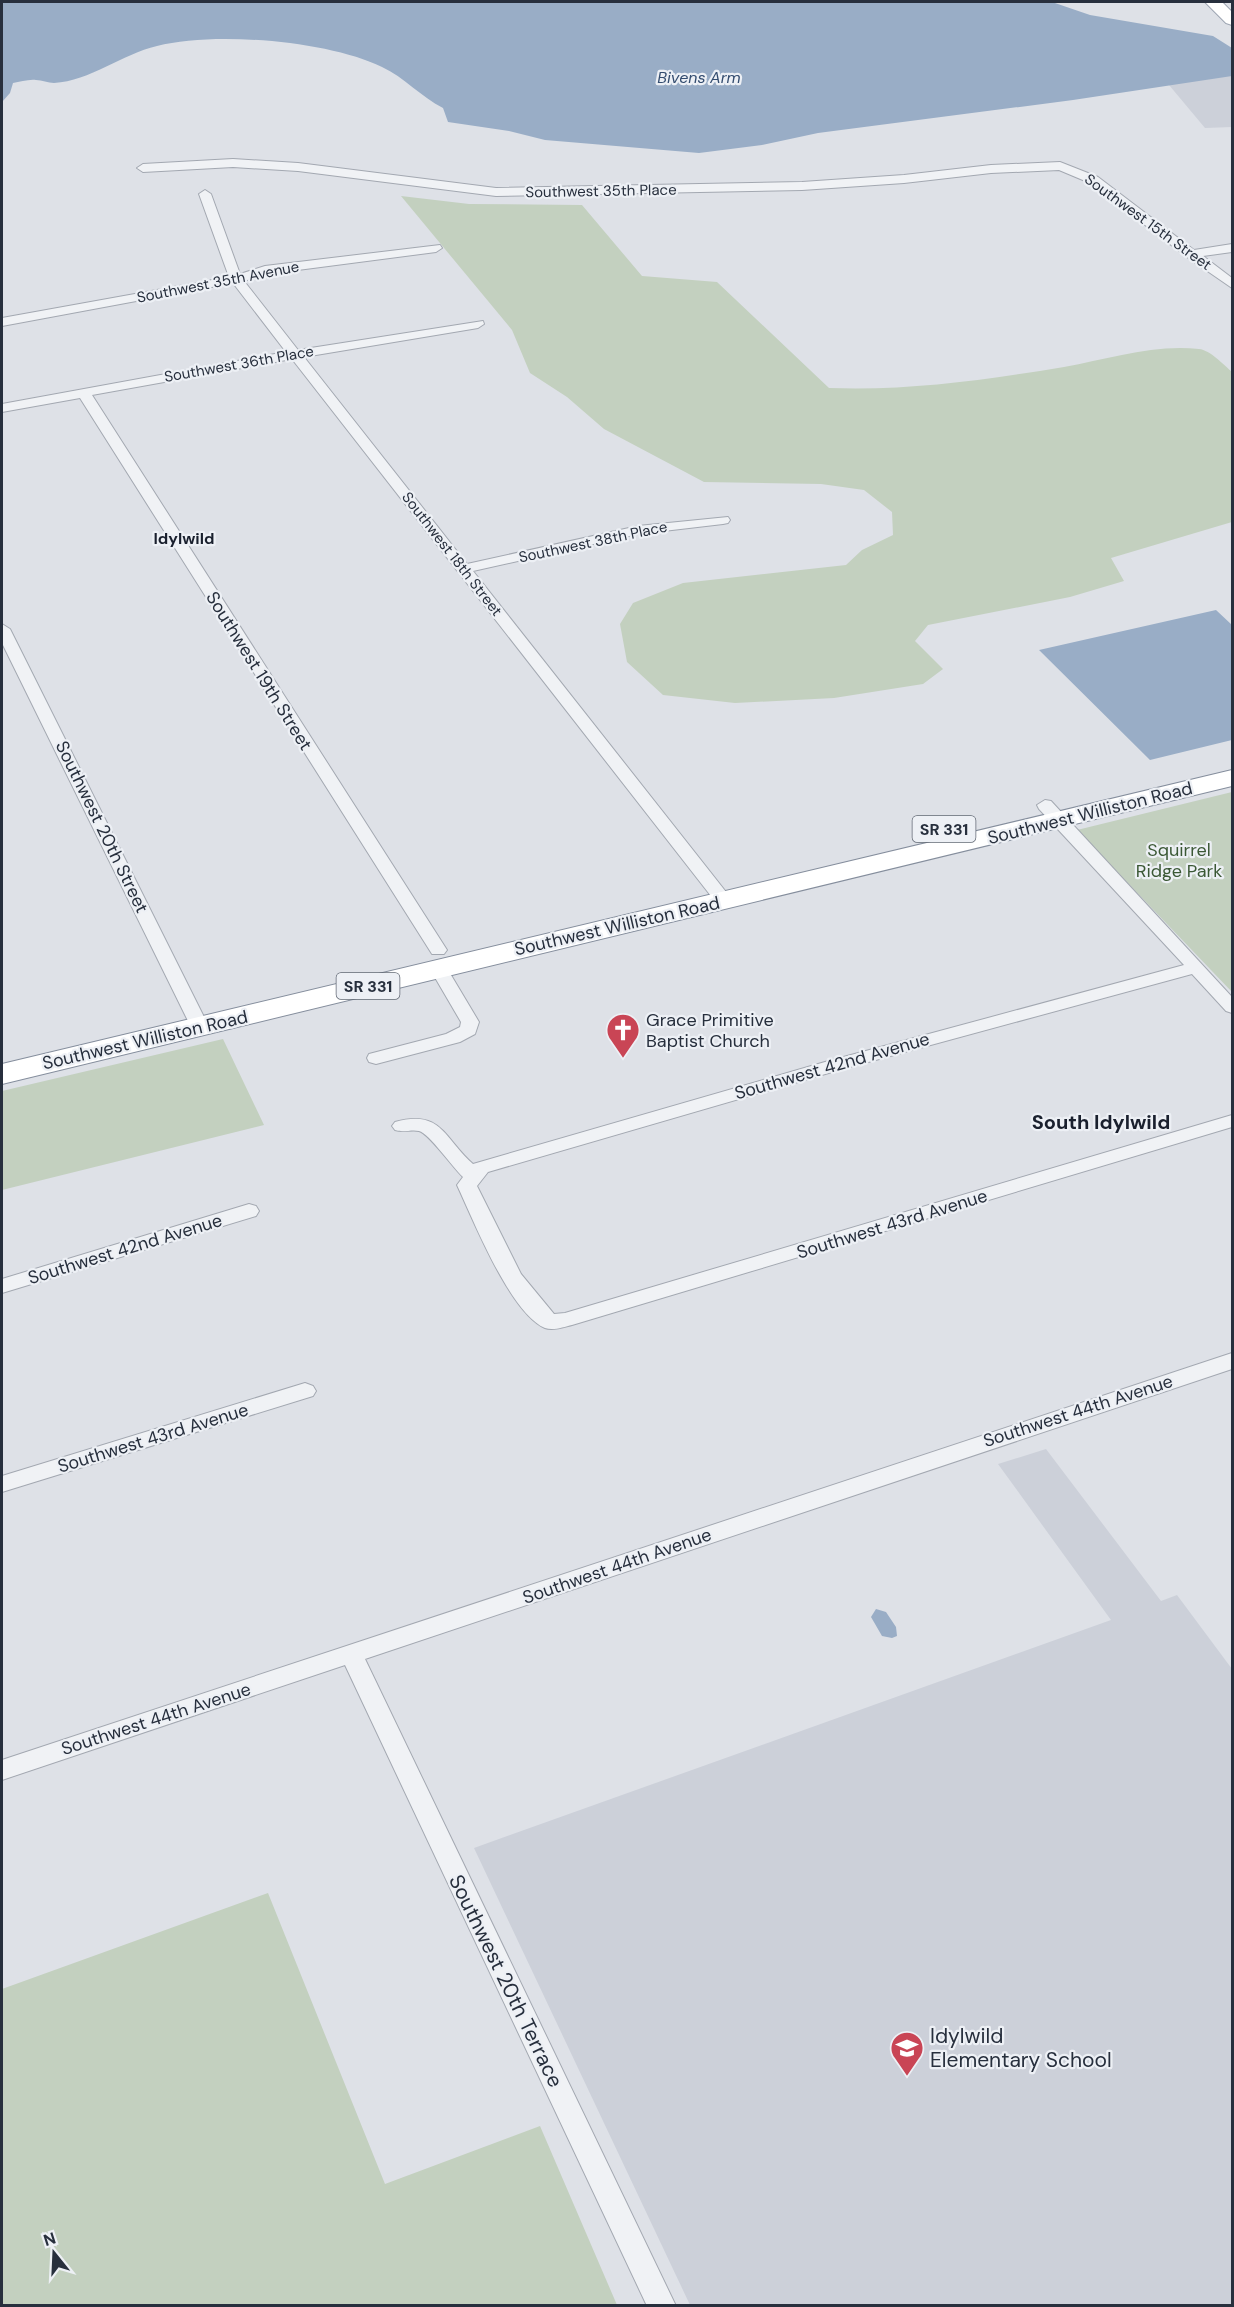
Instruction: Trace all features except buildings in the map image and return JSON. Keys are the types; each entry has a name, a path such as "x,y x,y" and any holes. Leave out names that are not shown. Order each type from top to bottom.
{"highway":[{"name":"Southwest Williston Road","path":"2,1074 196,1018 1052,812 1233,760"},
{"name":"Southwest Williston Road","path":"1052,812 1233,778"},
{"name":"Southwest Williston Road","path":"2,1054 196,1018"}],"main road":[{"path":"1213,2 1231,16"}],"street":[{"name":"Southwest 35th Place","path":"143,168 233,163 508,192 802,186 904,179 1001,168 1060,166"},
{"name":"Southwest 15th Street","path":"1060,166 1094,180 1233,284"},
{"name":"Southwest 18th Street","path":"205,194 236,279 718,893"},
{"name":"Southwest 35th Avenue","path":"2,322 236,279 265,270 436,248"},
{"path":"1191,254 1233,248"},
{"name":"Southwest 36th Place","path":"2,408 295,354 478,324"},
{"name":"Southwest 19th Street","path":"83,392 438,959 471,1022 468,1030 453,1038 376,1058"},
{"name":"Southwest 38th Place","path":"464,569 638,530 723,520"},
{"name":"Southwest 20th Street","path":"2,629 41,703 196,1018"},
{"path":"1052,812 1233,1007"},
{"name":"Southwest 42nd Avenue","path":"473,1174 481,1167 696,1104 1195,968"},
{"name":"Southwest 43rd Avenue","path":"473,1174 467,1185 506,1264 534,1310 550,1322 565,1320 755,1265 1233,1121"},
{"path":"402,1126 421,1124 432,1129 458,1162 473,1174"},
{"name":"Southwest 42nd Avenue","path":"2,1286 249,1211"},
{"name":"Southwest 44th Avenue","path":"2,1770 1233,1360"},
{"name":"Southwest 43rd Avenue","path":"2,1484 305,1391"},
{"name":"Southwest 20th Terrace","path":"352,1655 662,2306"}],"shaded area":[{"path":"1232,68 1232,127 1205,128 1164,79"},
{"name":"Idylwild Elementary School","path":"1046,1449 1161,1601 1177,1595 1232,1669 1232,2305 690,2305 474,1848 1111,1620 998,1464"}],"green space":[{"path":"401,196 469,204 582,205 642,276 717,282 829,388 888,388 947,384 1064,367 1148,350 1182,348 1203,350 1217,358 1232,372 1232,522 1111,558 1124,581 1070,597 928,625 915,641 943,669 923,684 834,698 735,703 663,695 627,662 620,624 633,603 683,583 846,565 862,550 893,535 892,512 864,490 821,484 704,482 604,429 567,397 530,373 512,330"},
{"name":"Squirrel Ridge Park","path":"1232,792 1232,992 1077,830"},
{"path":"223,1039 264,1125 2,1190 2,1091"},
{"path":"268,1893 385,2184 540,2126 617,2305 2,2305 2,1989"}],"water":[{"name":"Bivens Arm","path":"2,2 1052,2 1090,15 1213,36 1232,48 1232,76 1073,100 818,133 762,145 699,153 545,140 509,131 448,122 443,108 382,67 333,51 271,41 209,39 157,46 80,78 54,83 27,80 13,83 10,93 2,102"},
{"path":"1216,610 1232,625 1232,740 1150,760 1039,650"},
{"path":"876,1609 886,1612 896,1627 897,1636 892,1638 882,1636 871,1617"}],"place":[{"name":"Grace Primitive Baptist Church","path":"623,1059"},
{"name":"Idylwild Elementary School","path":"907,2077"}],"district":[{"name":"Idylwild","path":"184,538"},
{"name":"South Idylwild","path":"1101,1122"}]}
